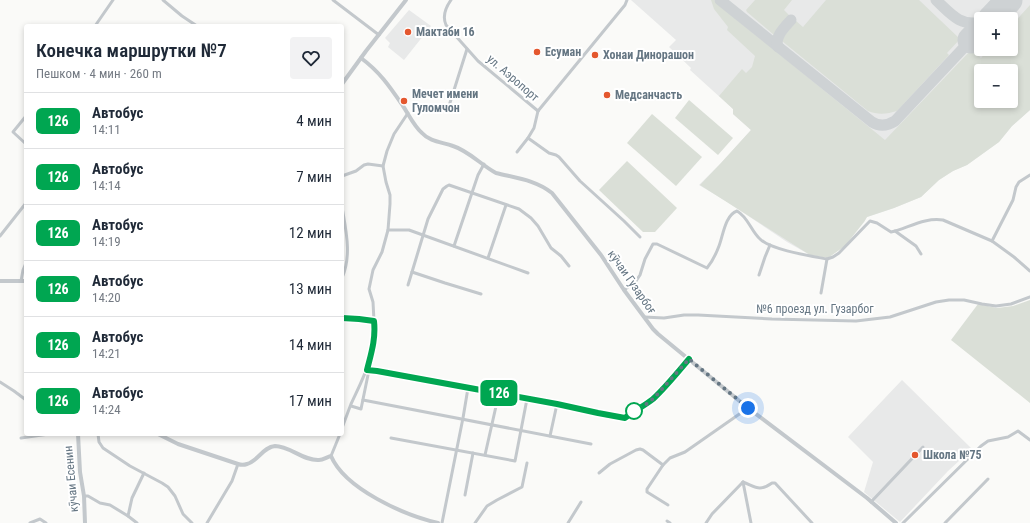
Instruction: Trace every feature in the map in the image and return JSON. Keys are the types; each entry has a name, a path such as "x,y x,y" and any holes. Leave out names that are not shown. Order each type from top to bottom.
{"street":[{"path":"96,24 113,0"},
{"path":"163,0 194,24"},
{"path":"333,0 379,35"},
{"path":"344,81 406,0"},
{"name":"ул. Аэропорт","path":"451,0 445,14 444,20 446,25 478,60 538,111 625,5 627,0"},
{"path":"448,109 467,49"},
{"name":"кӯчаи Гузарбоғ","path":"361,58 382,76 420,131 428,138 454,146 472,156 496,173 533,182 541,185 552,193 601,256 624,290 658,334 748,408 871,502 896,523"},
{"path":"517,152 534,128 538,111"},
{"path":"350,406 361,409 375,340 373,302 369,289 371,276 382,252 388,230 390,195 386,182 384,166 387,151 394,134 408,113"},
{"path":"24,118 13,132 24,142"},
{"path":"528,138 549,153 559,157 580,181 640,237"},
{"path":"344,175 356,171 368,164 384,166"},
{"path":"454,246 478,175 484,164"},
{"path":"992,241 1013,200 1016,187 1019,182 1030,175"},
{"path":"408,285 428,219 445,187 449,185 519,209 531,218 538,226 551,248 561,256 569,266"},
{"path":"488,258 506,205"},
{"path":"0,236 24,206"},
{"path":"624,290 636,281 640,275 645,259 653,244 657,244 707,268 719,246 729,218 734,211 742,214 759,239 770,245 778,249 827,259 839,253 870,222 877,223 891,232 926,220 939,219 992,241 1030,271"},
{"path":"344,221 348,256 344,272"},
{"path":"388,230 410,230 528,273"},
{"path":"895,231 916,246 921,254"},
{"path":"759,276 770,245"},
{"path":"821,293 827,259"},
{"path":"0,281 24,281 24,268"},
{"path":"412,272 480,294"},
{"name":"№6 проезд ул. Гузарбог","path":"644,317 664,318 684,315 698,315 856,321 890,317 936,302 949,300 964,300 996,306 1011,304 1030,297"},
{"path":"344,318 374,321"},
{"path":"368,370 557,404 625,418 654,398 689,359"},
{"path":"344,422 350,406 368,370"},
{"path":"0,382 24,398"},
{"path":"442,523 468,388"},
{"path":"485,455 498,393"},
{"path":"390,438 515,461 527,399"},
{"path":"363,400 463,418 591,444"},
{"path":"550,436 557,404"},
{"path":"668,505 647,492 647,489 663,465 670,458 685,452 748,408"},
{"path":"903,523 981,446 988,441 1008,437 1018,431 1030,440"},
{"path":"22,438 36,436"},
{"name":"кӯчаи Есенин","path":"78,436 85,523"},
{"path":"98,436 103,448 168,488 175,496 183,514 192,523"},
{"path":"162,436 178,444 238,464 246,465 252,462 268,448 274,446 281,447 307,458 319,460 331,456"},
{"path":"339,436 331,456 336,468 343,475 366,493 387,504 424,521 438,523"},
{"path":"871,502 923,447"},
{"path":"599,473 610,464 640,449 663,465"},
{"path":"465,495 472,453"},
{"path":"476,523 488,506 522,487 527,463"},
{"path":"207,523 232,481 238,464"},
{"path":"128,516 132,498 144,473"},
{"path":"945,523 988,478"},
{"path":"706,523 721,504 742,482"},
{"path":"742,482 751,523"},
{"path":"742,482 757,488 766,487 772,483 775,483 812,523"},
{"path":"84,496 88,496 100,503 110,505 128,516 136,523"},
{"path":"568,523 581,502"},
{"path":"30,523 40,519 46,523"}],"shaded area":[{"path":"631,0 1030,0 1030,110 1012,126 999,142 967,165 953,171 939,180 921,197 867,217 864,222 810,255 787,242 729,203 699,185 751,130 733,114 733,109 690,70 691,68 669,47 676,40"},
{"path":"711,0 714,0 885,140 972,49 974,51 974,56 979,56 981,58 983,56 1018,56 1018,18 1030,5 1030,110 1012,126 999,142 967,165 953,171 939,180 921,197 867,217 845,246 828,258 810,255 700,185 751,130 733,114 733,109 719,96 742,69 746,73 752,67 755,56 727,30 728,27 714,9"},
{"path":"755,0 792,0 784,10 789,15 774,35 747,12 746,10"},
{"path":"826,0 919,0 960,39 947,53 949,55 897,111 882,114 868,111 782,41 796,21 803,27"},
{"name":"Мактаби 16","path":"409,10 431,26 404,60 388,47 390,43 385,38"},
{"path":"689,100 733,138 718,155 675,118"},
{"path":"652,114 702,157 676,186 627,143"},
{"path":"627,161 677,208 655,232 643,232 599,190"},
{"path":"1030,300 1030,403 951,340 978,304 997,308 1013,306"},
{"name":"Школа №75","path":"902,380 972,449 948,471 900,522 864,492 873,462 848,437"}],"taxiway":[{"path":"720,0 872,122 881,125 886,125 895,121 971,40"},
{"path":"936,0 956,18 961,21 974,23"},
{"path":"778,47 777,43 779,36 791,20"}],"runway":[{"path":"998,12 1009,0"},
{"path":"971,40 974,37"}],"bus line":[{"name":"126","path":"344,318 374,321 375,340 367,370 498,393 625,418 654,398 689,359"}],"place":[{"name":"Мактаби 16","path":"408,32"},
{"name":"Есуман","path":"537,52"},
{"name":"Хонаи Динорашон","path":"595,55"},
{"name":"Медсанчасть","path":"607,95"},
{"name":"Мечет имени Гуломчон","path":"404,101"},
{"name":"Школа №75","path":"915,455"}],"route":[{"path":"634,411 644,406 654,398 689,359 748,408"}]}
